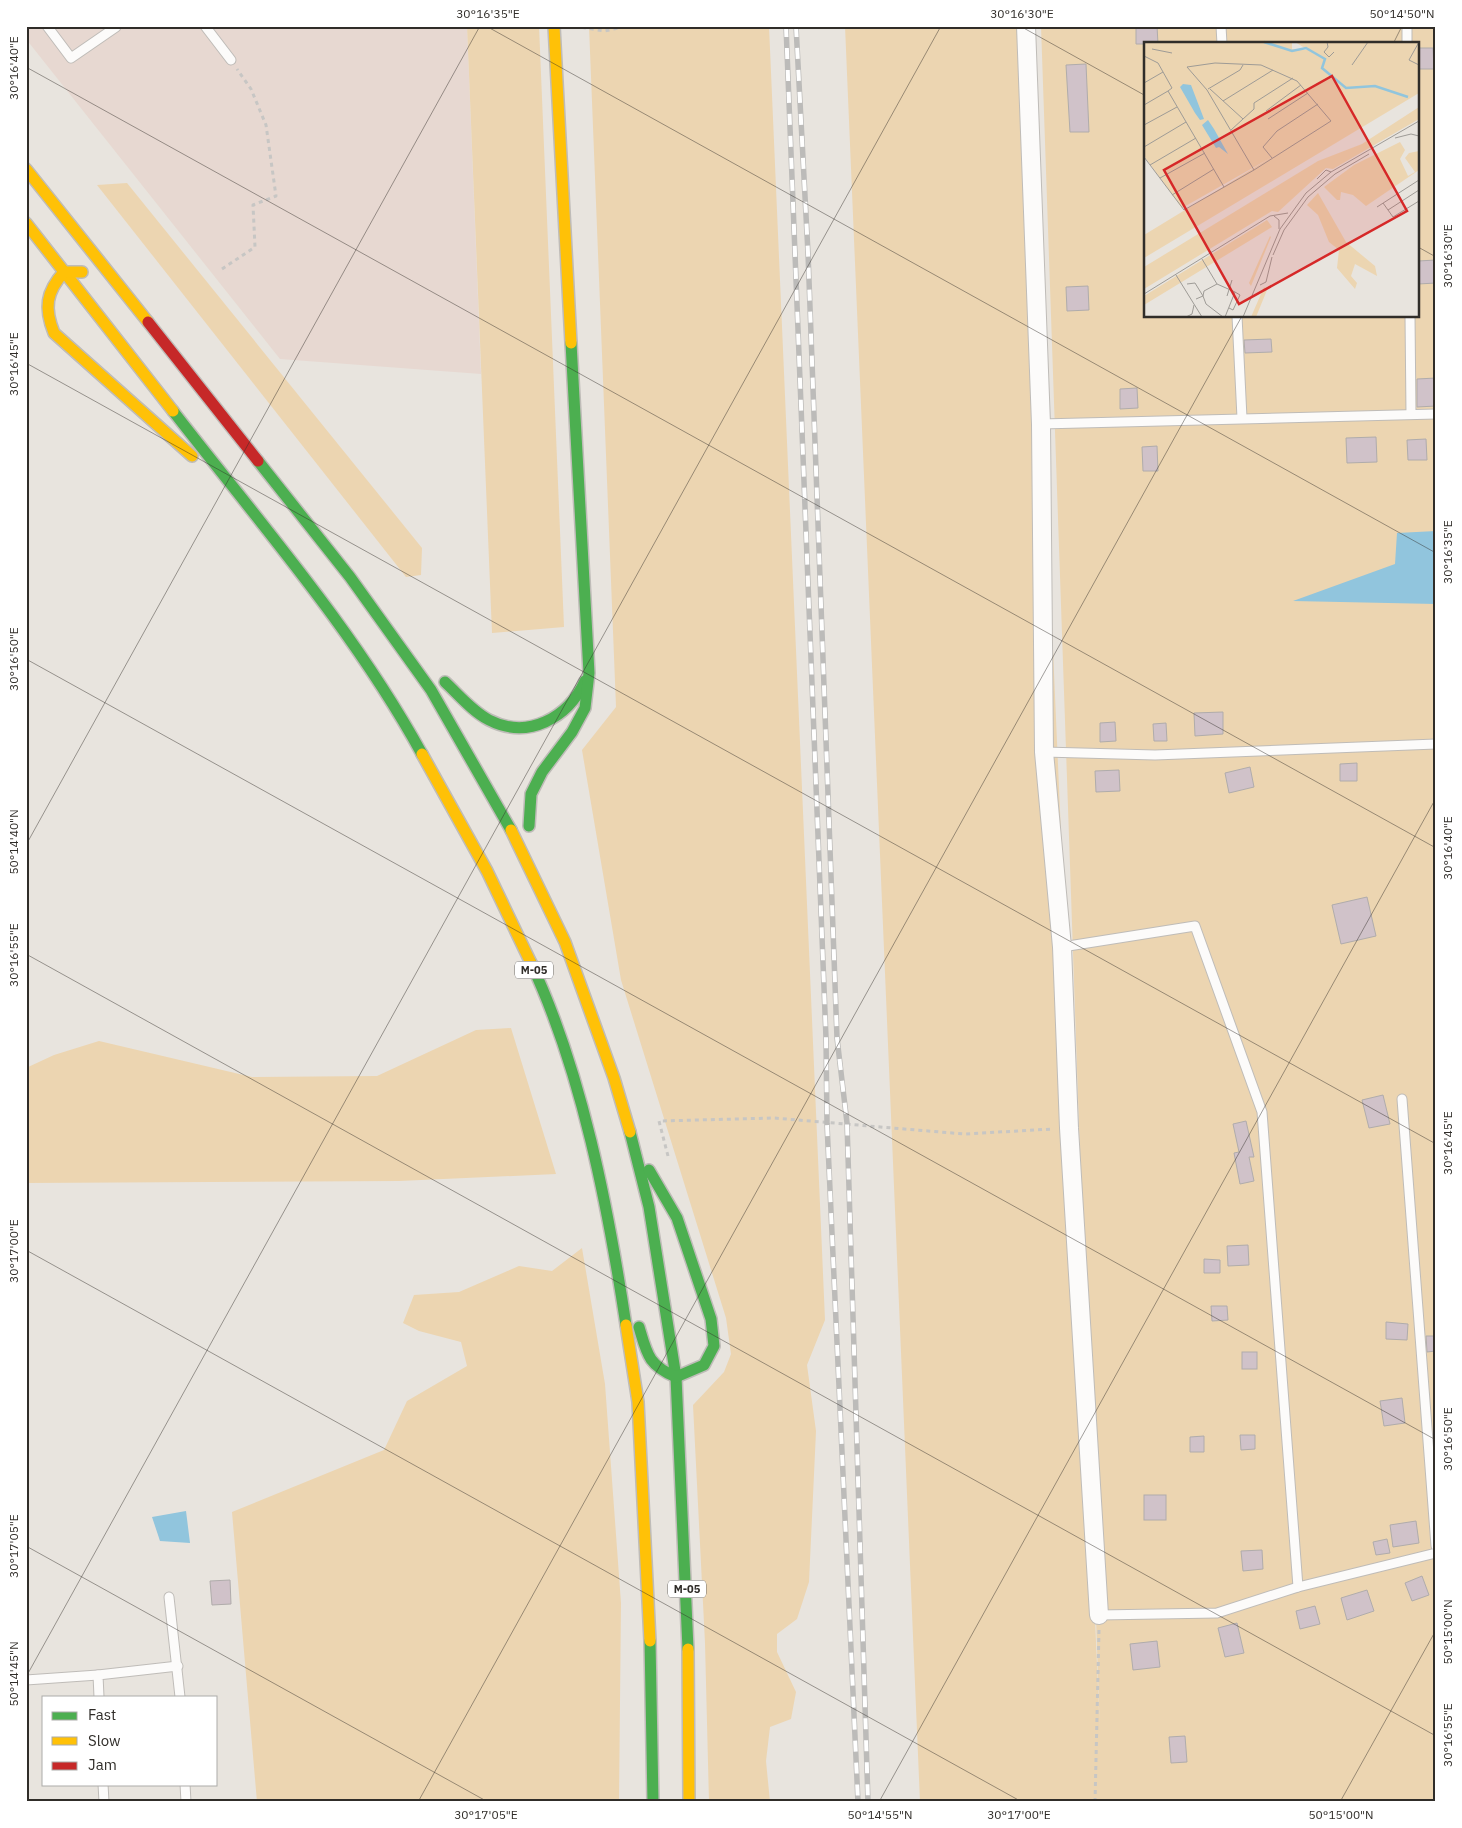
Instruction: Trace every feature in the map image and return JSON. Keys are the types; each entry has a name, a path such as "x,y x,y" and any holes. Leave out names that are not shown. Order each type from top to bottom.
{"main road":[{"path":"519,809 531,830 531,794 542,772 572,732 585,708 589,673 554,26"},
{"name":"М-05","path":"26,169 350,577 431,690 506,819 565,942 614,1078 634,1146 649,1207 676,1377 688,1608 689,1802"},
{"name":"М-05","path":"26,223 339,625 406,724 487,871 538,979 572,1074 592,1148 614,1244 638,1402 649,1601 653,1802"},
{"path":"126,296 96,276 79,271 64,272 52,283 46,300 47,317 54,333 238,495"},
{"path":"350,577 390,612"},
{"path":"465,716 442,678 480,713 495,723 536,726 557,715 576,700 589,673"},
{"path":"559,904 565,942"},
{"path":"614,1244 648,1358 658,1370 676,1377 704,1365 714,1346 711,1319 677,1218 634,1146"}],"street":[{"path":"1026,26 1041,424 1044,752 1062,947 1069,1128 1099,1615"}],"lane":[{"path":"47,26 71,58 116,26"},
{"path":"204,26 231,60"},
{"path":"1221,26 1222,42"},
{"path":"1407,26 1407,42"},
{"path":"26,162 48,198"},
{"path":"1236,318 1242,418"},
{"path":"1410,318 1411,414"},
{"path":"1041,424 1436,414"},
{"path":"1044,752 1155,755 1436,744"},
{"path":"1062,947 1195,926 1262,1112 1298,1587"},
{"path":"1402,1099 1436,1546"},
{"path":"1099,1615 1217,1613 1298,1587 1436,1553"},
{"path":"169,1597 180,1696"},
{"path":"26,1680 98,1675 178,1666"},
{"path":"98,1675 99,1696"},
{"path":"103,1786 104,1802"},
{"path":"185,1786 186,1802"}],"path":[{"path":"574,26 604,31 629,26"},
{"path":"222,269 255,247 253,205 276,196 266,125 251,89 231,60"},
{"path":"670,1164 659,1121 774,1118 964,1134 1069,1128"},
{"path":"1095,1802 1099,1615"}],"shaded area":[{"path":"26,26 467,26 481,374 280,359 26,39"},
{"path":"467,26 539,26 564,627 492,633"},
{"path":"589,26 769,26 825,1320 807,1365 816,1431 809,1582 797,1619 777,1634 777,1652 796,1692 791,1719 770,1727 766,1761 770,1802 709,1802 705,1643 693,1405 724,1372 731,1354 726,1318 621,980 582,750 616,707"},
{"path":"845,26 1026,26 1100,1734 1041,26 1436,26 1436,1802 920,1802"},
{"path":"127,183 422,548 421,575 406,577 97,185"},
{"path":"511,1028 556,1174 399,1181 26,1183 26,1068 54,1055 99,1041 252,1077 377,1076 476,1030"},
{"path":"582,1248 605,1384 621,1603 619,1802 257,1802 232,1512 384,1450 407,1401 467,1366 461,1342 419,1331 403,1323 414,1295 459,1292 519,1266 552,1271"}],"water":[{"path":"1436,531 1436,604 1293,601 1395,564 1397,533"},
{"path":"186,1511 190,1543 160,1541 152,1517"}],"building":[{"path":"1136,26 1157,26 1158,42 1136,44"},
{"path":"1420,48 1433,48 1434,69 1420,69"},
{"path":"1086,64 1089,132 1070,132 1066,65"},
{"path":"1436,260 1436,283 1420,284 1420,261"},
{"path":"1088,286 1089,310 1067,311 1066,287"},
{"path":"1271,339 1272,352 1245,353 1244,340"},
{"path":"1436,378 1436,406 1417,407 1417,379"},
{"path":"1137,388 1138,408 1120,409 1120,389"},
{"path":"1376,437 1377,462 1347,463 1346,438"},
{"path":"1426,439 1427,460 1408,460 1407,440"},
{"path":"1157,446 1158,471 1143,471 1142,447"},
{"path":"1223,712 1223,734 1195,736 1194,713"},
{"path":"1115,722 1116,741 1100,742 1100,723"},
{"path":"1166,723 1167,741 1154,741 1153,724"},
{"path":"1357,763 1357,781 1340,781 1340,764"},
{"path":"1250,767 1254,787 1229,793 1225,773"},
{"path":"1119,770 1120,791 1096,792 1095,771"},
{"path":"1367,897 1376,936 1341,944 1332,905"},
{"path":"1383,1095 1390,1124 1369,1128 1362,1100"},
{"path":"1246,1121 1254,1157 1249,1157 1254,1181 1240,1184 1234,1153 1239,1152 1233,1124"},
{"path":"1248,1245 1249,1265 1228,1266 1227,1246"},
{"path":"1204,1259 1220,1260 1220,1273 1204,1273"},
{"path":"1211,1306 1227,1306 1228,1320 1212,1321"},
{"path":"1386,1322 1408,1324 1407,1340 1386,1339"},
{"path":"1426,1336 1436,1336 1436,1351 1427,1352"},
{"path":"1242,1352 1257,1352 1257,1369 1242,1369"},
{"path":"1402,1398 1405,1423 1384,1426 1380,1401"},
{"path":"1240,1435 1255,1435 1255,1449 1241,1450"},
{"path":"1204,1436 1204,1452 1190,1452 1190,1437"},
{"path":"1144,1495 1166,1495 1166,1520 1144,1520"},
{"path":"1416,1521 1419,1543 1393,1547 1390,1525"},
{"path":"1387,1539 1390,1553 1376,1555 1373,1542"},
{"path":"1262,1550 1263,1569 1243,1571 1241,1551"},
{"path":"1422,1576 1429,1595 1412,1601 1405,1583"},
{"path":"230,1580 231,1604 212,1605 210,1581"},
{"path":"1367,1590 1374,1611 1347,1620 1341,1598"},
{"path":"1315,1606 1320,1624 1300,1629 1296,1611"},
{"path":"1237,1623 1244,1653 1225,1657 1218,1628"},
{"path":"1157,1641 1160,1667 1133,1670 1130,1644"},
{"path":"1185,1736 1187,1762 1171,1763 1169,1737"}],"railway":[{"path":"786,26 826,1038 827,1124 858,1802"},
{"path":"796,26 808,253 837,1038 847,1123 868,1802"}],"traffic: fast":[{"path":"529,826 531,794 542,772 572,732 585,708 589,673 571,343"},
{"path":"173,411 336,620 367,664 422,754"},
{"path":"258,461 350,577 431,690 511,830"},
{"path":"445,682 471,707 489,720 504,726 518,728 545,722 557,715 578,694 585,681"},
{"path":"531,963 549,1005 579,1094 611,1234 626,1325"},
{"path":"630,1132 649,1207 676,1377 688,1649"},
{"path":"639,1327 650,1358 660,1368 676,1377 704,1365 714,1346 711,1319 677,1218 649,1170"},
{"path":"650,1641 653,1802"}],"traffic: slow":[{"path":"554,26 571,343"},
{"path":"26,169 148,322"},
{"path":"26,223 173,411"},
{"path":"82,272 64,272 53,286 48,301 48,308 54,333 192,456"},
{"path":"422,754 487,871 531,963"},
{"path":"511,830 565,942 614,1078 630,1132"},
{"path":"626,1325 638,1402 650,1641"},
{"path":"688,1649 689,1802"}],"traffic: jam":[{"path":"148,322 258,461"}]}
